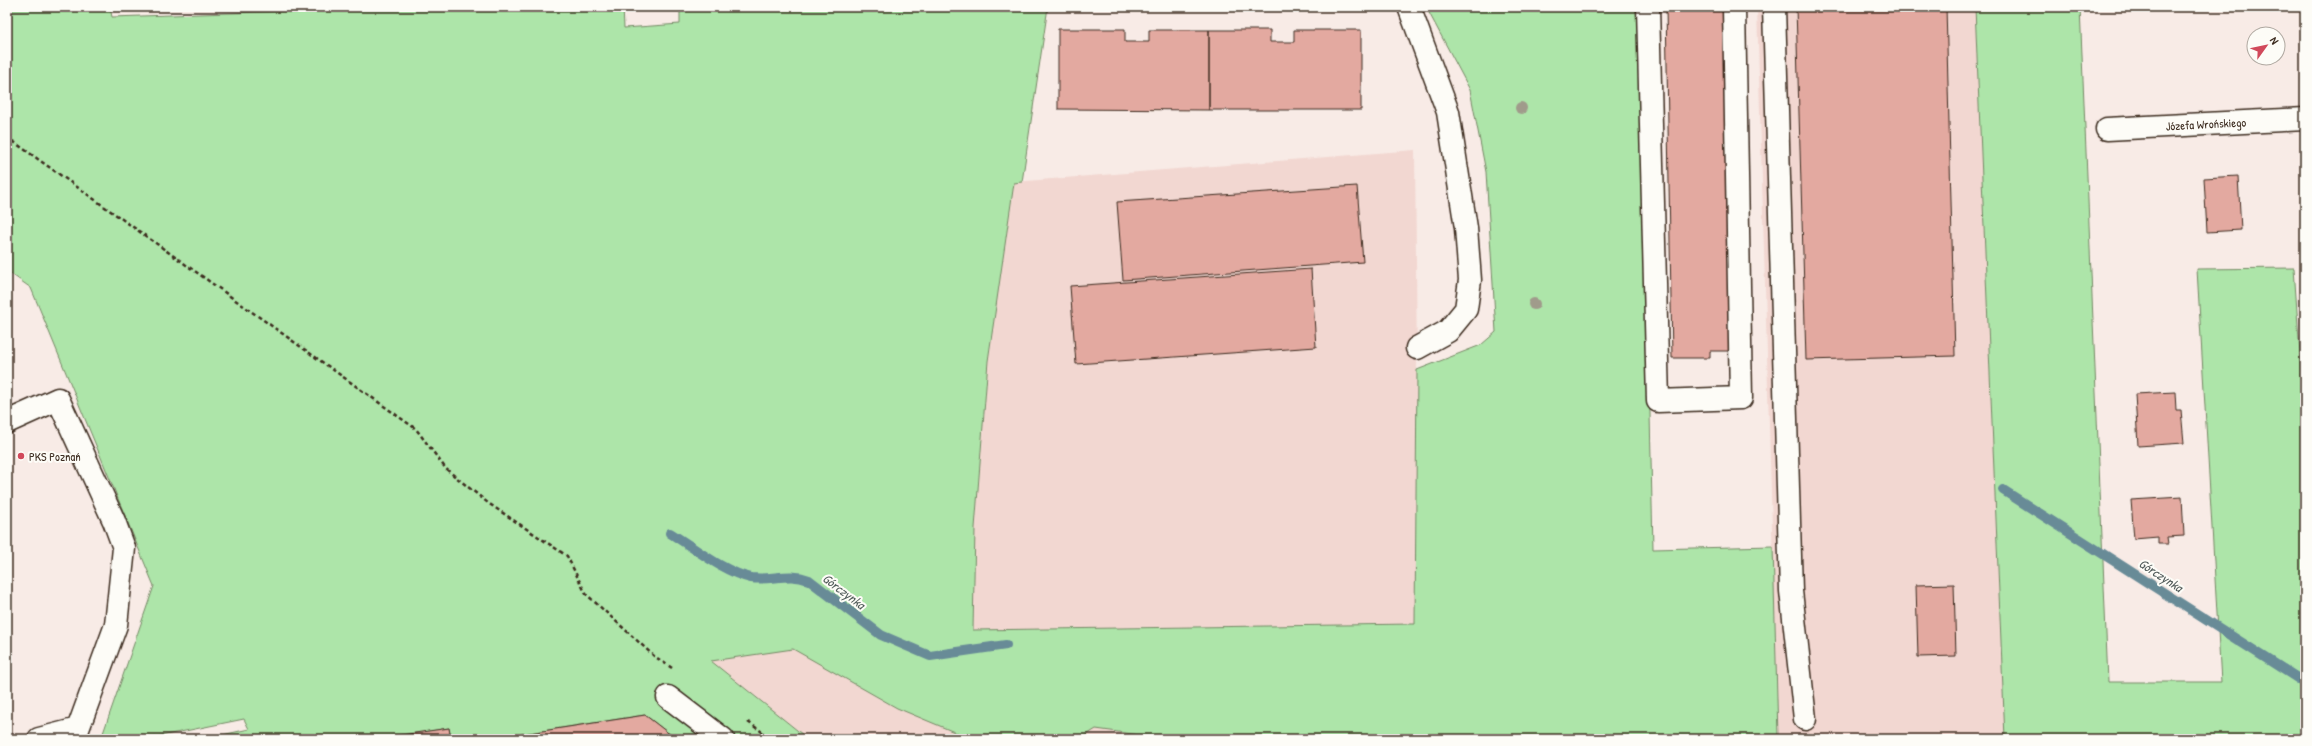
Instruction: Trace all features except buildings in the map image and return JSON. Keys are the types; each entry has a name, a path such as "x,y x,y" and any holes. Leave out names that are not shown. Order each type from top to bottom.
{"street":[{"path":"1409,7 1448,112 1466,228 1470,280 1466,309 1448,331 1417,348"},
{"path":"1648,7 1658,400 1741,398 1734,7"},
{"path":"1774,7 1791,591 1805,719"},
{"name":"Józefa Wrońskiego","path":"2107,129 2305,120"},
{"path":"7,422 58,399 124,548 116,625 78,729 39,739"},
{"path":"668,697 723,739"}],"path":[{"path":"7,137 416,429 446,469 488,503 567,556 586,594 654,656 674,669"},
{"path":"745,720 772,739"}],"shaded area":[{"path":"1757,7 1975,7 2005,739 808,739 7,96 856,627 1778,737"},
{"path":"1415,150 1417,370 1415,624 973,630 975,528 988,361 1014,182"}],"green space":[{"path":"7,7 110,7 112,17 318,10 318,7 623,7 624,28 680,24 680,7 1048,7 1022,182 1014,183 988,361 975,528 973,630 1415,624 1417,370 1481,345 1496,332 1486,172 1470,90 1426,7 1641,7 1653,549 1773,546 1778,737 1781,739 1169,739 1096,729 1080,739 971,739 897,708 793,649 711,661 808,739 737,739 669,686 658,701 707,739 676,739 645,715 491,739 451,739 449,728 381,739 204,739 249,729 244,719 146,739 101,739 154,586 31,288 7,271"},
{"path":"1975,7 2080,7 2108,682 2221,682 2197,269 2294,268 2305,427 2305,739 2005,739"}],"waterway":[{"name":"Górczynka","path":"2003,490 2305,683"},
{"name":"Górczynka","path":"670,533 709,559 741,575 759,579 794,577 809,580 881,635 930,656 1006,645"}],"place":[{"name":"PKS Poznań","path":"21,456"}]}
